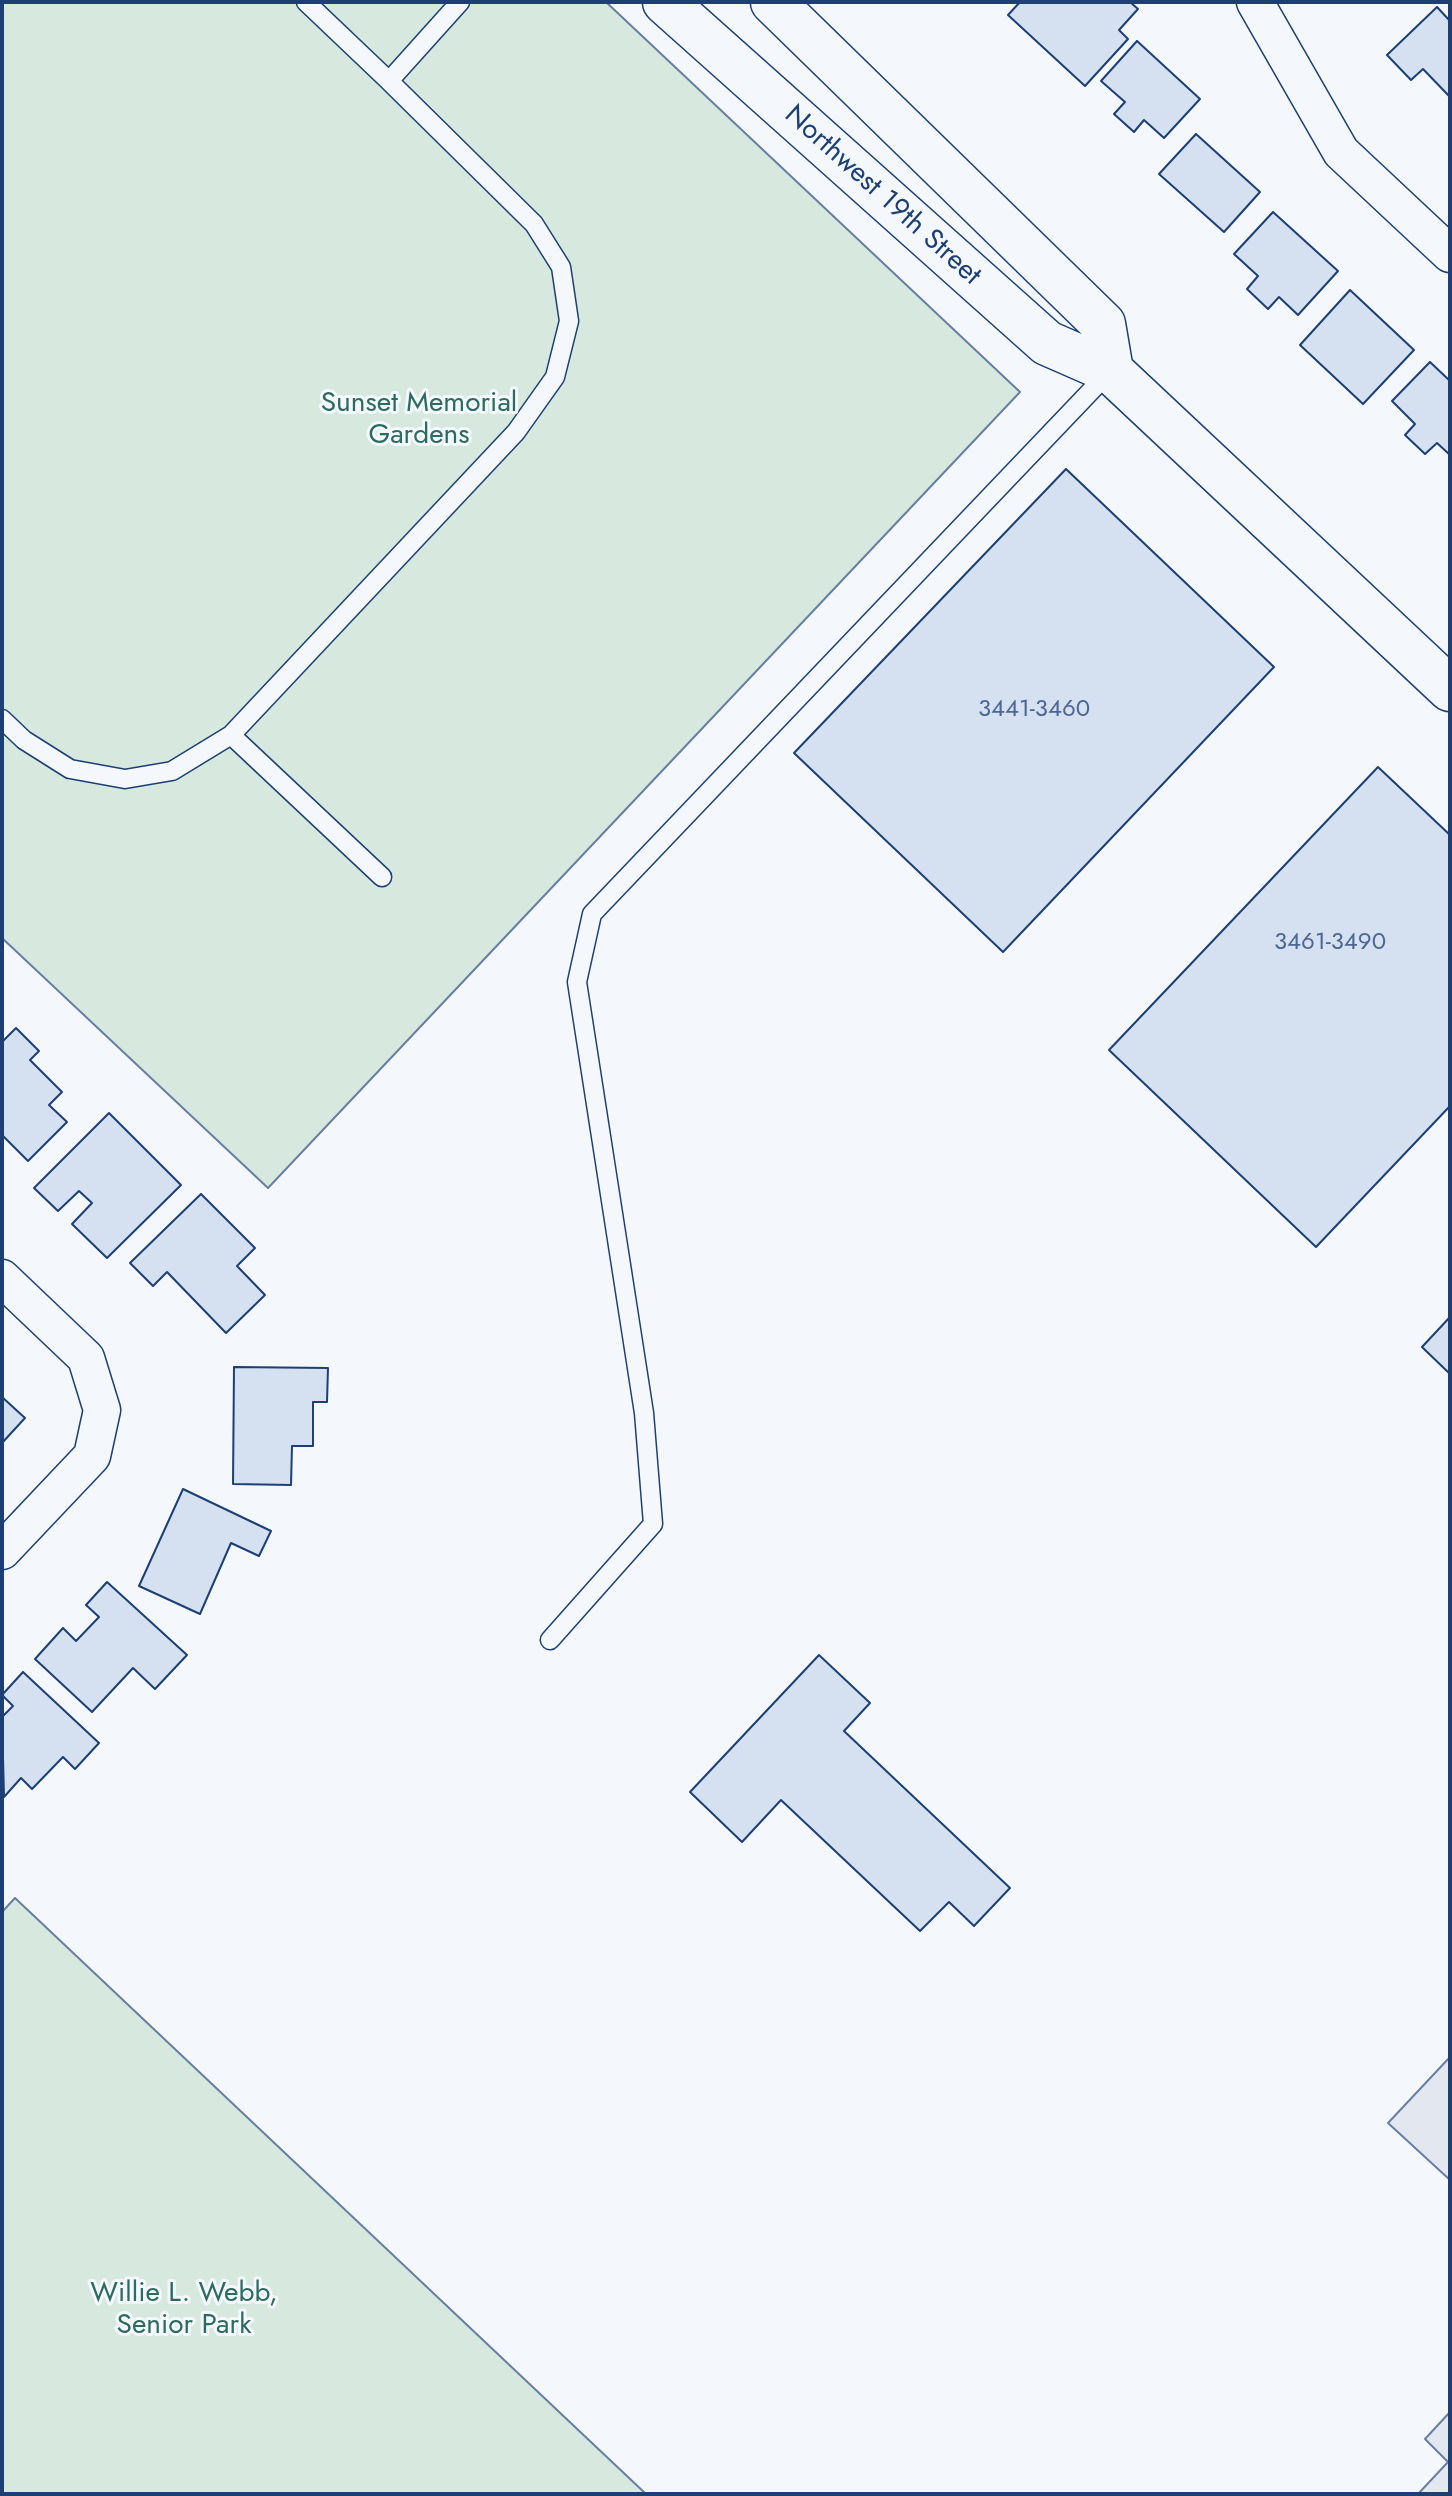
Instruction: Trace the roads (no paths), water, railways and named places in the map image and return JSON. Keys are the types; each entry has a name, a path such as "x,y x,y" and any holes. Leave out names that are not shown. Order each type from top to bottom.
{"street":[{"name":"Northwest 19th Street","path":"665,2 1047,343 1111,371 1450,689"},
{"name":"Northwest 19th Street","path":"773,2 1103,324 1111,371"},
{"path":"1255,2 1341,152 1450,254"},
{"path":"2,1278 86,1358 102,1410 92,1456 2,1551"}],"lane":[{"path":"2,719 24,740 70,769 125,779 172,771 231,735 516,432 555,377 569,321 561,267 534,224 306,2"},
{"path":"389,81 460,2"},
{"path":"550,1640 653,1524 644,1413 577,982 592,914 1111,371"},
{"path":"231,735 382,877"}],"park label":[{"name":"Sunset Memorial Gardens","path":"419,420"},
{"name":"Willie L. Webb, Senior Park","path":"184,2310"}]}
